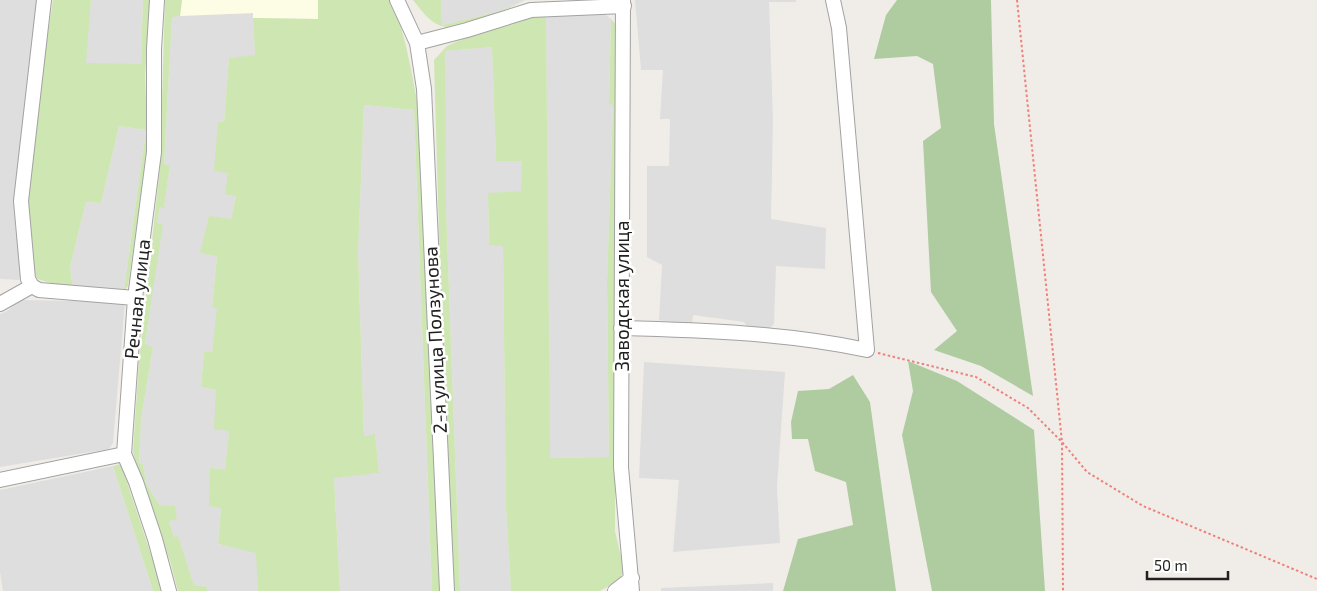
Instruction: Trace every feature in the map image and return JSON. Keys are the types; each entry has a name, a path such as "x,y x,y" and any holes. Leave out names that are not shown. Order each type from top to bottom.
{"street":[{"path":"44,0 21,202 28,279 32,286 39,290 135,298"},
{"name":"Речная улица","path":"157,0 154,49 154,152 135,298 124,454 136,482 155,539 169,591"},
{"name":"2-я улица Ползунова","path":"397,0 417,44 424,89 447,591"},
{"path":"621,328 769,336 835,343 866,350 839,28 833,0"},
{"path":"417,44 531,10 624,3"},
{"name":"Заводская улица","path":"624,3 621,467 632,584"},
{"path":"0,304 32,286"},
{"path":"0,480 124,454"},
{"path":"615,591 632,584"}],"path":[{"path":"1017,0 1062,442 1063,591"},
{"path":"866,350 976,377 1028,408 1062,442 1087,472 1143,506 1317,579"}],"shaded area":[{"path":"0,0 41,0 17,182 15,228 20,228 22,271 19,280 0,279"},
{"path":"91,0 143,0 141,64 85,64"},
{"path":"182,0 318,0 319,19 253,18 253,13 180,16"},
{"path":"441,0 525,0 497,12 442,25"},
{"path":"635,0 796,0 796,2 769,2 773,120 771,219 826,228 825,269 776,266 774,324 770,328 748,328 744,322 693,315 692,325 659,320 662,265 647,257 647,166 669,166 670,119 660,119 663,70 641,70"},
{"path":"598,9 611,19 609,104 613,104 607,283 609,457 549,458 546,11"},
{"path":"253,13 255,56 229,58 224,122 219,122 228,173 236,196 231,219 200,253 217,255 212,306 218,307 212,352 204,352 201,387 216,390 229,431 225,469 210,468 221,508 218,544 257,552 258,591 208,591 207,587 194,585 178,537 174,537 169,521 146,483 143,464 139,464 141,419 153,347 145,345 162,224 157,223 160,207 164,207 170,165 164,164 172,16"},
{"path":"492,47 496,161 522,161 522,191 488,194 489,245 503,245 506,507 511,591 460,591 446,208 444,51"},
{"path":"364,105 414,110 432,591 340,591 334,477 379,473 375,435 364,436 358,252"},
{"path":"119,126 146,130 124,290 73,288 70,267 86,202 101,203"},
{"path":"21,300 125,302 113,443 109,449 0,467 0,314"},
{"path":"644,362 785,372 777,487 780,543 673,552 679,480 639,478"},
{"path":"113,466 153,591 3,591 0,572 0,490"},
{"path":"773,583 773,591 661,591 661,588"}],"green space":[{"path":"53,0 91,0 86,63 141,64 143,0 150,0 145,76 148,146 128,286 125,290 146,130 119,126 101,203 86,202 70,267 73,288 123,290 69,289 38,279 32,270 25,219 27,174"},
{"path":"165,0 182,0 180,16 172,17 164,164 170,165 164,208 160,207 157,223 163,224 145,344 153,347 141,419 139,464 143,464 146,483 160,506 175,506 177,519 169,521 174,537 178,536 194,585 207,587 208,591 178,591 170,561 142,486 133,452 139,361 160,167"},
{"path":"318,0 392,0 409,60 421,122 440,591 432,591 414,110 364,105 358,252 364,436 375,434 379,473 334,478 340,591 258,591 256,553 218,544 221,508 209,506 210,468 225,469 229,431 214,429 216,390 201,387 204,352 212,352 217,308 212,307 217,256 200,253 209,216 231,219 236,196 225,194 228,173 214,171 218,122 224,122 229,58 255,55 253,18 318,19"},
{"path":"413,0 441,0 442,25 497,12 526,0 496,14 446,27 431,20"},
{"path":"897,0 991,0 994,124 1033,396 981,366 934,350 957,331 931,292 923,141 941,128 933,64 917,56 874,59 886,15"},
{"path":"546,11 550,458 609,457 607,283 613,105 609,104 611,19 619,30 615,304 615,531 624,570 621,577 600,591 511,591 506,507 503,246 489,245 488,193 521,191 522,161 496,161 492,47 445,51 446,208 460,591 452,591 434,60 447,46 474,34"},
{"path":"908,361 957,381 1034,430 1045,591 932,591 902,435 913,391"},
{"path":"853,375 870,402 896,591 783,591 798,539 853,525 846,482 815,471 808,439 792,439 791,422 798,391 829,389"},
{"path":"121,464 163,591 153,591 113,466"}]}
